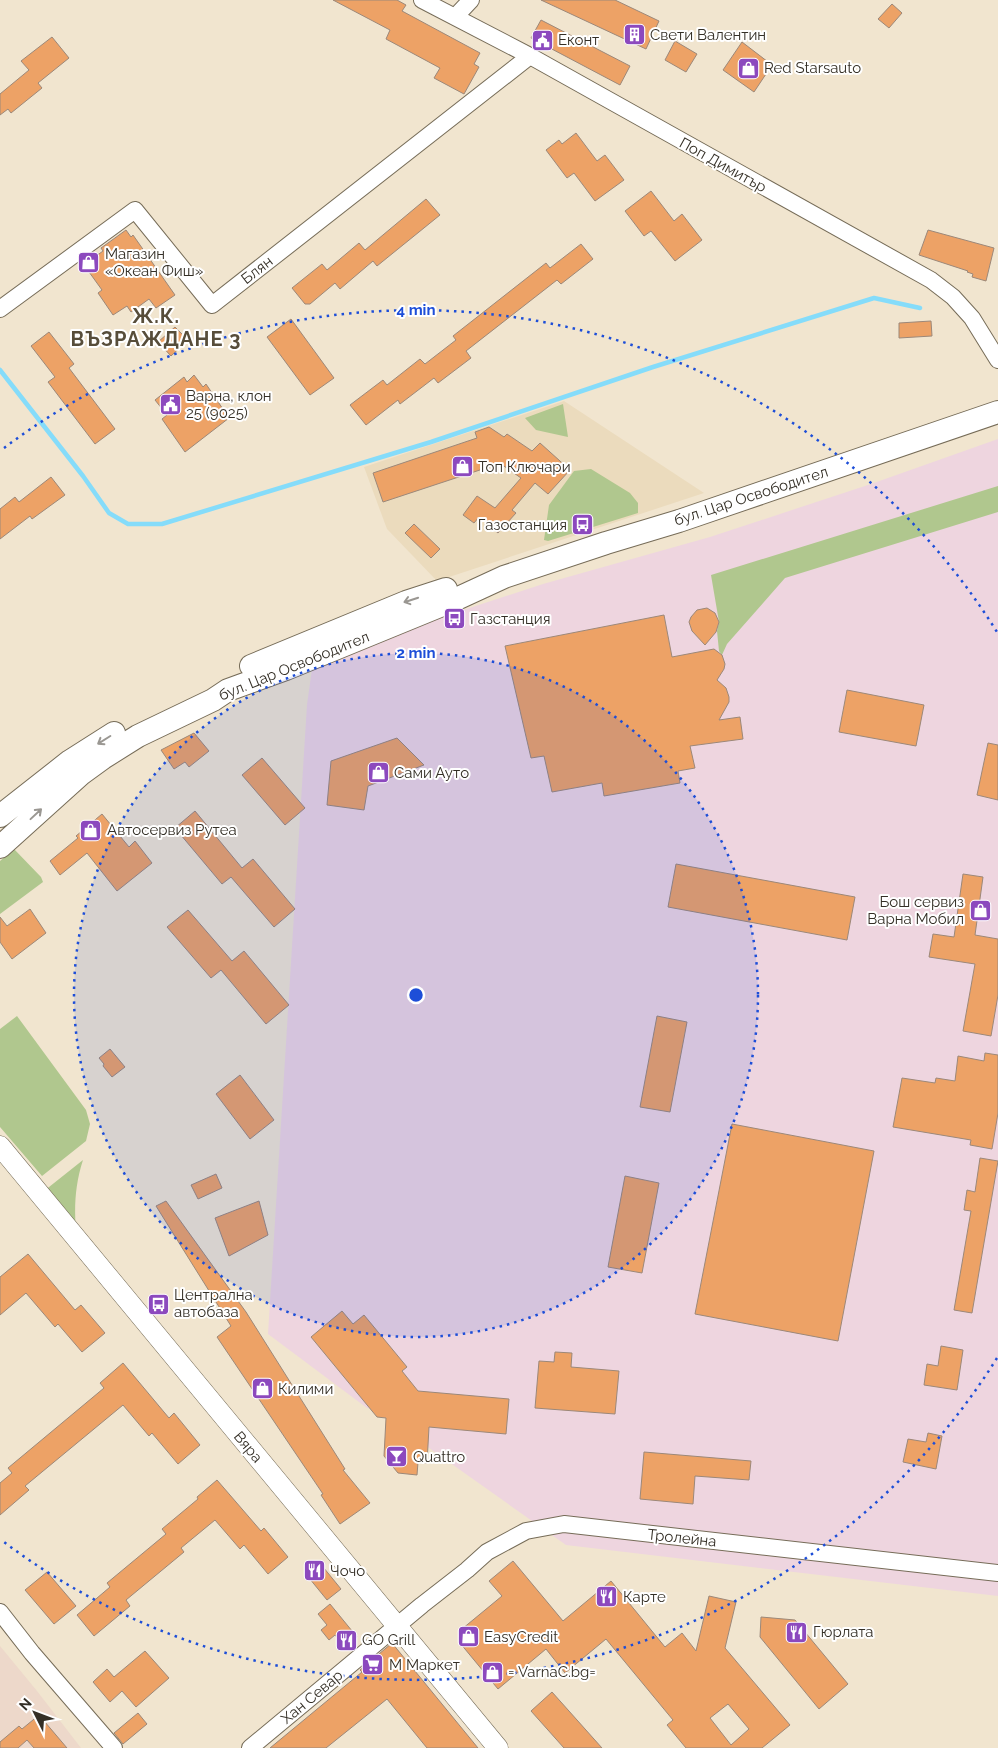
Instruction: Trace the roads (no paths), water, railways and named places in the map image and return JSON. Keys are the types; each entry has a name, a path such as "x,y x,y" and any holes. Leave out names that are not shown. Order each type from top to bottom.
{"main road":[{"name":"бул. Цар Освободител","path":"0,816 70,761 109,736 207,685 406,602 455,586 504,577 689,518 998,412"},
{"name":"бул. Цар Освободител","path":"0,847 81,774 138,736 213,700 228,690 286,669 444,605 504,577"}],"street":[{"name":"Поп Димитър","path":"422,0 530,56 930,280 953,297 972,318 998,360"},
{"path":"455,17 471,0"},
{"name":"Блян","path":"0,309 135,210 212,305 530,56"},
{"name":"Вяра","path":"0,1146 498,1748"},
{"name":"Тролейна","path":"396,1626 468,1570 487,1552 526,1531 564,1524 998,1573"},
{"path":"0,1612 32,1653 114,1748"},
{"name":"Хан Севар","path":"250,1748 396,1626"}],"waterway":[{"path":"0,370 83,476 109,513 128,524 162,524 431,442 653,367 874,298 920,308"}],"place":[{"name":"Свети Валентин","path":"634,35"},
{"name":"Еконт","path":"542,40"},
{"name":"Red Starsauto","path":"748,68"},
{"name":"Магазин «Океан Фиш»","path":"89,263"},
{"name":"Варна, клон 25 (9025)","path":"170,405"},
{"name":"Топ Ключари","path":"462,467"},
{"name":"Газoстанция","path":"583,525"},
{"name":"Газстанция","path":"454,619"},
{"name":"Сами Ауто","path":"378,773"},
{"name":"Автосервиз Рутеа","path":"91,830"},
{"name":"Бош сервиз Варна Мобил","path":"980,911"},
{"name":"Централна автобаза","path":"158,1304"},
{"name":"Килими","path":"262,1389"},
{"name":"Quattro","path":"397,1457"},
{"name":"Чочо","path":"314,1571"},
{"name":"Карте","path":"607,1597"},
{"name":"Гюрлата","path":"797,1632"},
{"name":"EasyCredit","path":"468,1637"},
{"name":"GO Grill","path":"346,1640"},
{"name":"М Маркет","path":"373,1665"},
{"name":"= VarnaC.bg=","path":"492,1672"}],"district":[{"name":"Ж.К. ВЪЗРАЖДАНЕ 3","path":"156,328"}]}
